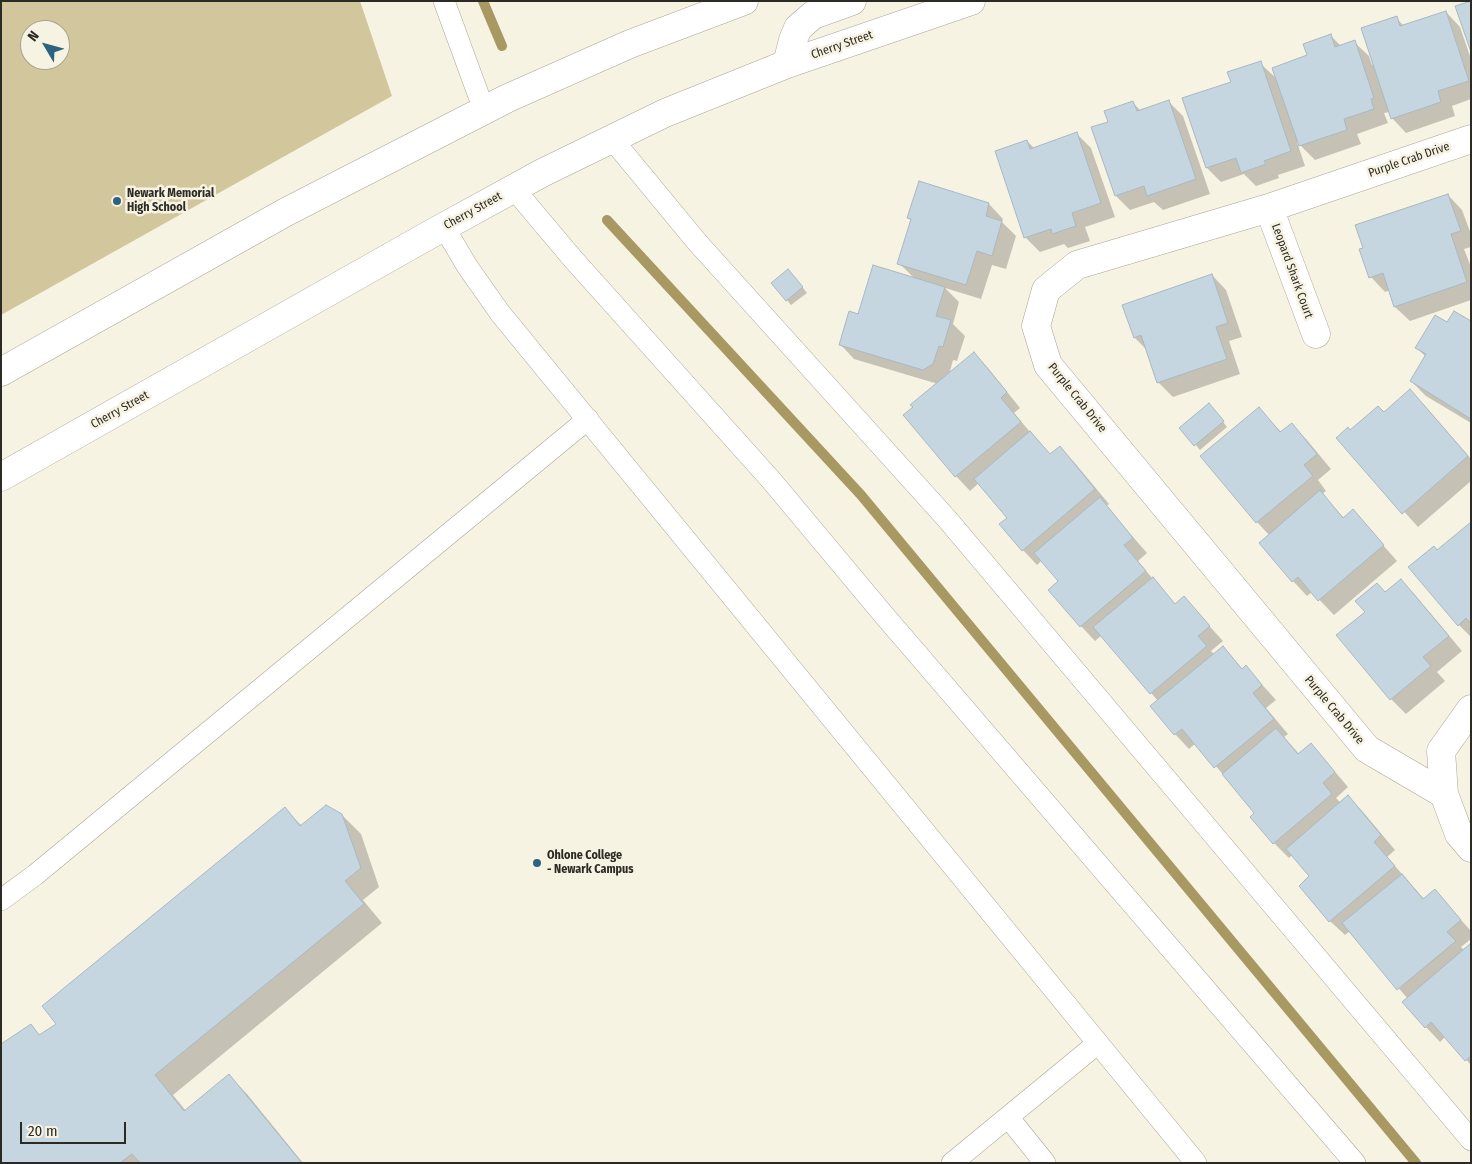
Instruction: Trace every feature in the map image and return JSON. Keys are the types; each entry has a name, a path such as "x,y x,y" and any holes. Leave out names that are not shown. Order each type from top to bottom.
{"main road":[{"path":"1,372 286,212 484,110 630,44 744,1"},
{"path":"787,64 798,28 813,15 852,1"},
{"name":"Cherry Street","path":"6,475 542,173 665,113 787,64 971,1"},
{"name":"Purple Crab Drive","path":"1444,794 1367,749 1048,365 1036,326 1046,290 1077,265 1269,208 1471,139"},
{"name":"Leopard Shark Court","path":"1269,208 1316,334"},
{"path":"1471,709 1440,751 1444,794 1459,834 1471,848"}],"lane":[{"path":"444,1 484,110"},
{"path":"612,139 697,242 947,520 1471,1140"},
{"path":"514,189 573,259 771,480 883,614 1355,1163"},
{"path":"444,227 467,266 500,313 1196,1163"},
{"path":"1,900 35,875 588,420"},
{"path":"952,1163 1098,1043"},
{"path":"1008,1116 1045,1163"}],"shaded area":[{"name":"Newark Memorial High School","path":"1,1 360,1 392,96 1,315"}],"building":[{"path":"1471,1 1471,52 1455,6"},
{"path":"1446,11 1469,81 1438,91 1441,102 1391,119 1361,28 1397,16 1400,26"},
{"path":"1331,34 1335,47 1355,40 1374,98 1371,99 1374,109 1344,119 1347,130 1299,146 1272,68 1307,55 1303,44"},
{"path":"1261,61 1291,151 1264,161 1266,164 1241,173 1236,158 1206,168 1182,98 1231,82 1227,72"},
{"path":"1169,100 1196,179 1147,196 1144,186 1115,196 1091,127 1108,122 1104,111 1133,101 1137,111"},
{"path":"1077,132 1101,203 1072,213 1076,226 1052,234 1051,229 1024,238 995,151 1027,140 1030,149"},
{"path":"919,181 989,203 986,216 1002,221 992,256 977,251 966,285 897,264 911,219 907,218"},
{"path":"1448,194 1461,231 1451,234 1467,282 1394,307 1383,273 1369,278 1359,249 1363,248 1355,225"},
{"path":"873,265 945,287 936,316 951,320 943,347 939,346 933,364 923,370 839,345 849,311 858,314"},
{"path":"788,269 803,287 786,301 771,283"},
{"path":"1212,274 1228,323 1216,327 1227,359 1157,383 1141,335 1134,338 1122,305"},
{"path":"1454,311 1471,321 1471,419 1410,381 1426,354 1415,348 1435,315 1447,322"},
{"path":"974,352 1007,392 1001,398 1021,422 955,477 903,415 913,407 910,405"},
{"path":"1410,389 1468,456 1402,514 1336,438 1348,427 1350,430 1378,406 1384,412"},
{"path":"1209,403 1224,421 1194,446 1179,428"},
{"path":"1259,407 1280,432 1292,423 1317,454 1304,465 1313,476 1256,523 1200,456"},
{"path":"1030,431 1050,454 1060,446 1095,489 1022,551 999,524 1007,518 974,479"},
{"path":"1320,490 1343,518 1353,509 1384,545 1318,601 1298,577 1292,582 1259,543"},
{"path":"1100,497 1133,538 1124,545 1146,571 1080,627 1048,590 1058,581 1034,553"},
{"path":"1471,522 1471,623 1466,618 1458,626 1408,567 1434,546 1437,550"},
{"path":"1153,577 1175,604 1184,596 1210,626 1198,636 1207,646 1150,694 1093,627"},
{"path":"1401,579 1449,636 1423,657 1431,666 1390,700 1336,635 1365,612 1355,601 1377,583 1385,592"},
{"path":"1223,646 1242,669 1246,665 1262,685 1253,693 1274,719 1214,768 1182,729 1174,735 1150,706"},
{"path":"1276,728 1298,754 1311,743 1335,772 1323,783 1332,794 1273,844 1250,817 1254,813 1222,774"},
{"path":"1348,795 1381,835 1374,842 1395,866 1329,922 1299,886 1309,876 1286,849"},
{"path":"326,805 342,814 361,868 345,881 364,904 155,1075 184,1111 229,1074 302,1163 140,1163 132,1154 120,1163 1,1163 1,1044 31,1024 39,1035 56,1024 42,1006 285,807 300,826"},
{"path":"1402,874 1423,899 1435,889 1461,920 1447,932 1456,941 1397,990 1342,923"},
{"path":"1471,943 1471,1056 1465,1061 1431,1022 1425,1028 1402,1002"}],"waterway":[{"path":"483,1 502,46"},
{"path":"607,220 861,495 1416,1163"}],"place":[{"name":"Newark Memorial High School","path":"117,201"},
{"name":"Ohlone College - Newark Campus","path":"537,863"}]}
